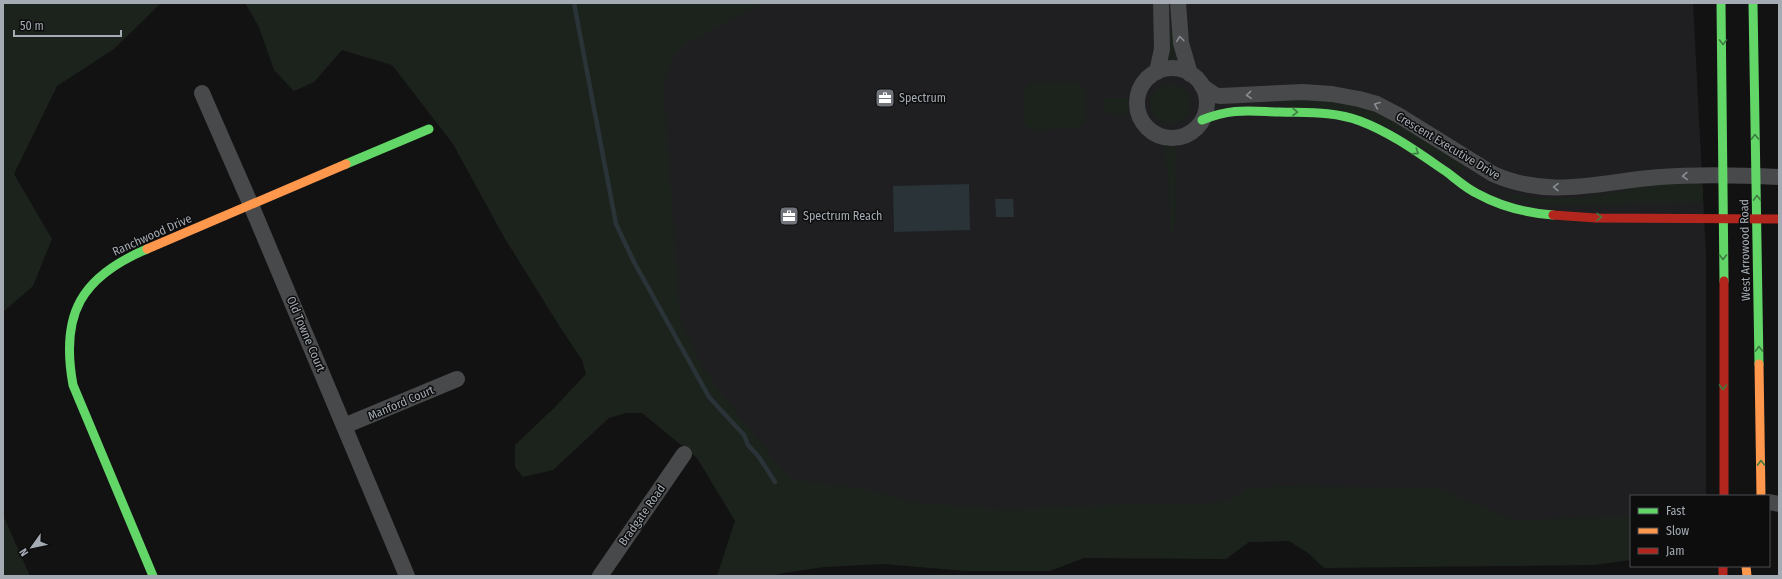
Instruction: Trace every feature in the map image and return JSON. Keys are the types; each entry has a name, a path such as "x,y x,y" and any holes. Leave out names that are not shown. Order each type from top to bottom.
{"street":[{"path":"1161,3 1162,49 1157,72 1174,69 1190,74"},
{"path":"1178,3 1180,43 1190,74"},
{"name":"West Arrowood Road","path":"1721,3 1724,174 1724,495"},
{"name":"West Arrowood Road","path":"1753,3 1758,220 1761,495"},
{"name":"Crescent Executive Drive","path":"1157,72 1144,82 1138,97 1137,107 1144,125 1152,132 1160,136 1180,138 1189,134 1202,120 1219,112 1245,109 1323,113 1344,116 1362,121 1382,130 1477,194 1489,200 1518,210 1575,217 1723,218 1758,220 1779,219"},
{"name":"Crescent Executive Drive","path":"1190,74 1202,86 1215,95 1220,96 1302,92 1332,94 1377,104 1398,115 1489,172 1517,184 1571,188 1661,176 1724,174 1779,177"},
{"path":"1202,86 1207,102 1202,120"},
{"name":"Old Towne Court","path":"202,93 408,576"},
{"name":"Ranchwood Drive","path":"153,576 73,385 68,364 67,343 72,320 84,296 92,284 107,270 124,259 429,130"},
{"name":"Manford Court","path":"344,426 457,379"},
{"name":"Bradgate Road","path":"600,576 684,454"}],"shaded area":[{"path":"3,3 161,3 114,49 57,86 14,174 52,239 33,286 3,312"},
{"path":"245,3 763,3 689,42 671,60 663,88 680,319 702,367 782,470 796,480 866,489 909,502 1010,510 1066,506 1213,503 1231,500 1247,489 1280,486 1441,488 1467,501 1515,520 1630,516 1630,560 1594,565 1324,568 1308,553 1289,541 1249,542 1226,559 1084,558 1050,571 965,571 883,564 824,567 778,574 774,576 717,576 735,521 697,458 642,413 626,413 609,418 553,470 523,477 515,467 515,445 555,407 586,374 582,360 504,237 453,144 392,65 342,50 314,82 294,91 274,70 259,27"},
{"path":"346,3 1693,3 1706,253 1706,495 1630,495 1630,536 781,540"},
{"path":"1173,33 1178,60 1177,63 1167,62 1169,34"},
{"path":"1031,84 1078,84 1085,92 1084,123 1078,128 1029,129 1024,123 1024,90"},
{"path":"1174,84 1181,87 1187,93 1190,104 1189,112 1181,121 1174,124 1166,124 1159,121 1151,112 1150,100 1153,93 1162,85"},
{"path":"1104,98 1128,98 1129,114 1104,113"},
{"path":"1259,98 1325,100 1350,104 1363,108 1402,125 1439,149 1464,168 1461,171 1393,128"},
{"path":"1164,145 1176,146 1176,212 1173,234 1171,233 1168,179"},
{"path":"1697,183 1703,186 1703,198 1699,203 1547,205 1528,204 1502,193 1538,198 1573,198 1609,194 1643,186"},
{"path":"969,184 970,230 894,232 893,186"},
{"path":"995,199 1013,199 1014,217 996,217"},
{"path":"3,515 30,576 3,576"}],"waterway":[{"path":"574,3 616,224 634,262 709,397 744,435 748,445 759,457 775,482"}],"traffic: fast":[{"path":"1721,3 1724,281"},
{"path":"1753,3 1759,364"},
{"path":"1202,120 1213,116 1240,111 1320,113 1350,118 1372,126 1395,138 1448,173 1470,190 1486,198 1533,213 1553,215"},
{"path":"346,164 429,129"},
{"path":"147,249 124,260 106,272 91,286 80,301 73,318 70,338 70,360 73,385 153,576"}],"traffic: slow":[{"path":"147,249 346,164"},
{"path":"1759,364 1761,495"},
{"path":"1746,567 1747,576"}],"traffic: jam":[{"path":"1553,215 1596,218 1779,219"},
{"path":"1724,281 1724,495"},
{"path":"1723,567 1723,576"}],"place":[{"name":"Spectrum","path":"885,98"},
{"name":"Spectrum Reach","path":"789,216"}]}
